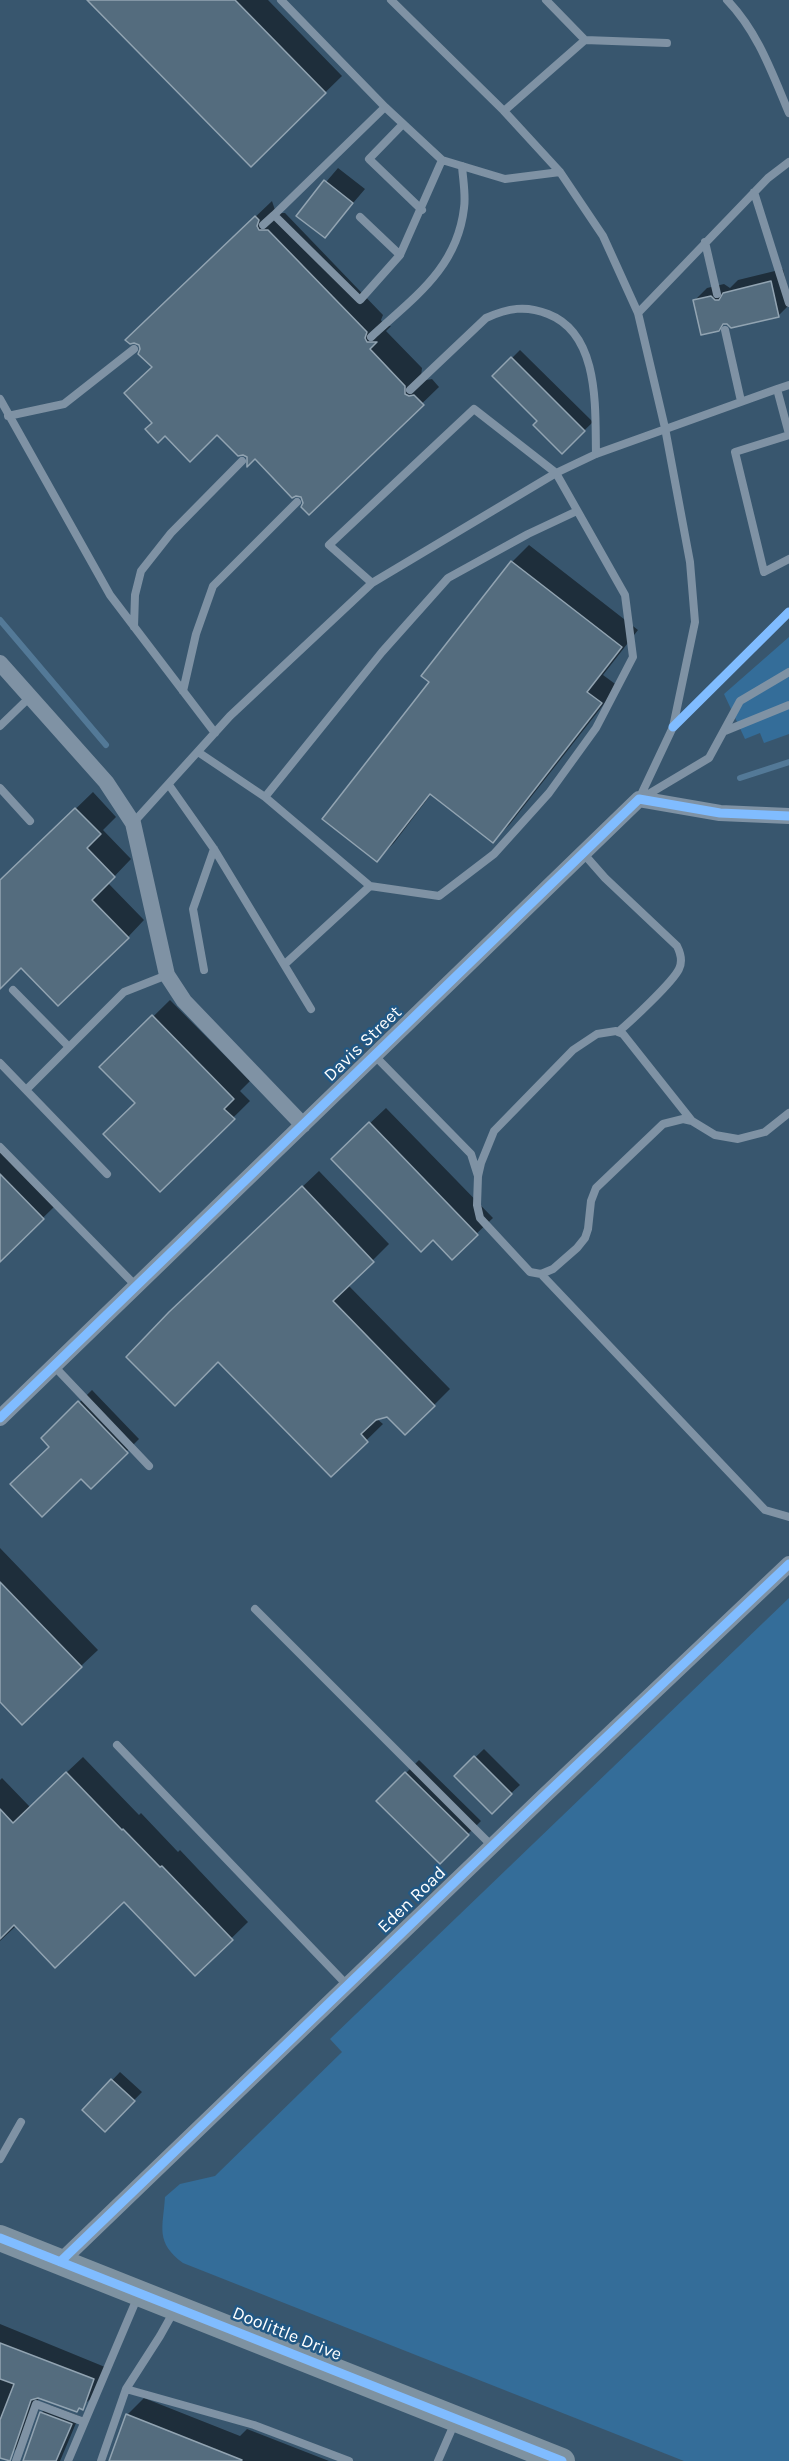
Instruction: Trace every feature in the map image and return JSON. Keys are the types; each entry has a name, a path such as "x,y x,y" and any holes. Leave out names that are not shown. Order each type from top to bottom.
{"main road":[{"name":"Doolittle Drive","path":"0,2238 562,2461"}],"street":[{"path":"0,663 106,782 133,823 167,975 184,1001 303,1125"},
{"path":"639,799 720,813 788,817"},
{"name":"Davis Street","path":"0,1418 639,799"},
{"name":"Eden Road","path":"60,2262 789,1563"}],"lane":[{"path":"281,0 385,107 442,160 505,179 560,172"},
{"path":"392,0 504,111 560,172 603,236 638,313 665,428 690,562 695,622 673,727 639,799"},
{"path":"546,0 585,40"},
{"path":"727,0 739,12 762,49 789,113"},
{"path":"504,111 585,40 667,43"},
{"path":"263,225 385,107"},
{"path":"403,123 369,159 422,210"},
{"path":"274,215 360,300 400,255 422,210 442,160"},
{"path":"638,313 754,192 789,162"},
{"path":"371,337 439,273 458,240 465,206 462,166"},
{"path":"754,192 789,303"},
{"path":"360,217 400,255"},
{"path":"705,242 717,294"},
{"path":"410,390 486,318 502,311 523,307 541,311 567,324 586,356 592,382 596,453"},
{"path":"725,330 741,401"},
{"path":"8,416 64,404 134,349"},
{"path":"133,823 215,733 372,583 556,473 596,453 789,385"},
{"path":"777,389 789,434 735,452 764,572 789,559"},
{"path":"0,399 110,595 215,733"},
{"path":"198,752 266,797 370,886 439,896 494,855 549,793 596,728 633,657 625,595 556,473 474,409 329,545 372,583"},
{"path":"134,627 135,595 141,571 171,533 242,461"},
{"path":"183,691 196,634 213,586 297,502"},
{"path":"266,797 382,652 448,578 528,534 576,511"},
{"path":"639,799 709,758 740,701 789,672"},
{"path":"0,726 31,696"},
{"path":"725,730 789,705"},
{"path":"169,785 214,849 311,1009"},
{"path":"0,788 30,821"},
{"path":"204,970 193,909 214,849"},
{"path":"583,853 605,878 678,946 681,955 679,971 632,1021 618,1032"},
{"path":"285,964 370,886"},
{"path":"26,1090 124,992 167,975"},
{"path":"13,990 69,1047"},
{"path":"692,1121 670,1120 663,1124 596,1188 591,1201 585,1238 554,1269 541,1274 530,1272 480,1218 477,1206 478,1176 494,1131 573,1050 597,1034 618,1032 623,1034 692,1121 715,1135 738,1139 765,1132 789,1113"},
{"path":"375,1056 471,1154 478,1176"},
{"path":"0,1063 107,1174"},
{"path":"0,1147 135,1285"},
{"path":"541,1274 765,1510 789,1517"},
{"path":"53,1365 149,1466"},
{"path":"255,1609 492,1846"},
{"path":"117,1745 347,1985"},
{"path":"0,2159 21,2122"},
{"path":"68,2461 140,2293"},
{"path":"101,2461 126,2389 176,2308"},
{"path":"126,2389 254,2425 349,2461"},
{"path":"16,2461 36,2404 84,2422"},
{"path":"438,2461 456,2419"}],"shaded area":[{"path":"789,637 789,734 764,743 760,733 745,739 724,694"},
{"path":"789,1598 789,2461 684,2461 183,2263 174,2255 164,2241 162,2226 165,2197 180,2184 215,2176 342,2052 330,2039"}],"building":[{"path":"87,0 235,0 326,93 251,167"},
{"path":"324,180 353,203 325,238 296,216"},
{"path":"255,216 259,220 257,226 259,230 268,230 367,332 365,338 367,342 377,342 370,349 405,386 405,394 414,395 424,405 309,515 301,507 303,503 301,497 292,498 255,459 247,467 247,457 238,456 217,435 190,462 165,436 158,443 145,429 152,423 124,393 152,367 138,354 139,345 130,344 125,340"},
{"path":"771,281 779,317 731,328 723,324 719,331 701,335 693,300 711,296 719,300 723,293"},
{"path":"511,357 585,431 562,454 533,425 537,421 492,376"},
{"path":"511,561 622,647 587,692 602,703 493,843 430,794 377,862 322,819 429,682 421,676"},
{"path":"75,808 101,834 87,848 115,877 92,900 129,938 58,1006 21,968 0,989 0,880"},
{"path":"152,1015 234,1099 224,1109 235,1119 160,1192 103,1134 135,1103 99,1067"},
{"path":"369,1122 478,1235 452,1260 433,1240 421,1252 331,1159"},
{"path":"0,1174 44,1219 0,1262"},
{"path":"302,1186 374,1262 333,1301 435,1406 405,1435 387,1417 376,1420 361,1434 368,1442 331,1477 218,1362 175,1406 126,1357 169,1312"},
{"path":"78,1401 128,1453 91,1489 81,1479 42,1517 10,1484 49,1447 41,1438"},
{"path":"0,1582 82,1667 22,1725 0,1702"},
{"path":"474,1756 512,1794 492,1814 454,1776"},
{"path":"66,1772 122,1830 160,1867 162,1866 233,1940 195,1976 124,1902 55,1968 14,1925 0,1939 0,1809 13,1823"},
{"path":"405,1772 469,1835 440,1864 376,1801"},
{"path":"111,2079 135,2101 105,2132 82,2110"},
{"path":"0,2343 94,2379 83,2410 79,2408 77,2412 38,2398 31,2400 10,2461 0,2458 0,2420 14,2384 0,2379"},
{"path":"40,2412 72,2424 56,2461 23,2461"},
{"path":"126,2414 242,2460 109,2461"}],"waterway":[{"path":"0,620 106,745"},
{"path":"740,778 789,762"}],"cycle path":[{"path":"673,727 789,612"},
{"path":"0,1418 639,799 720,813 789,816"},
{"path":"60,2262 542,1798 789,1564"},
{"path":"0,2238 562,2461"}]}
